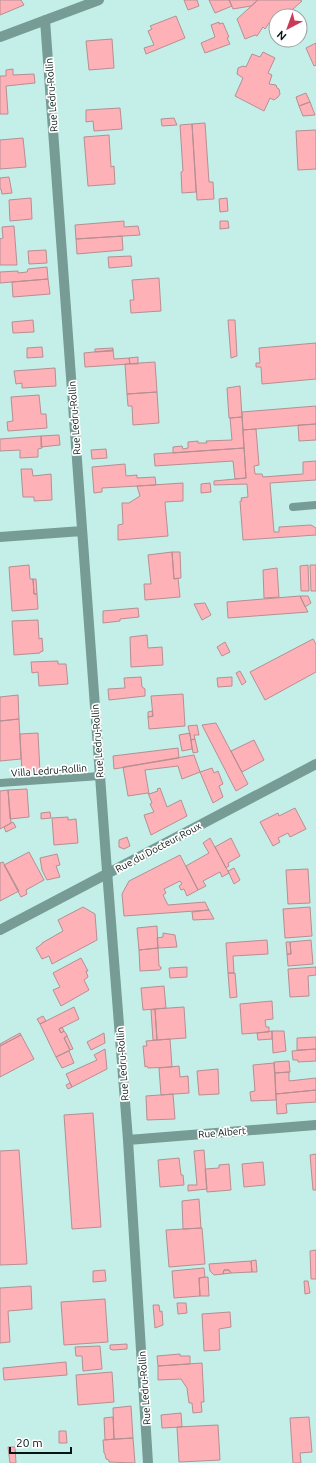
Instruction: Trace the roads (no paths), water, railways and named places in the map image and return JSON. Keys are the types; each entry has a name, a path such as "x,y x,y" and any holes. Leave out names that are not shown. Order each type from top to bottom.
{"street":[{"path":"0,37 99,0"},
{"name":"Rue Ledru-Rollin","path":"45,20 107,873 128,1140 148,1463"},
{"path":"0,537 82,531"},
{"name":"Rue du Docteur Roux","path":"0,930 316,764"},
{"name":"Rue Albert","path":"128,1140 316,1125"}],"lane":[{"path":"293,507 316,505"},
{"name":"Villa Ledru-Rollin","path":"0,784 100,776"}]}
